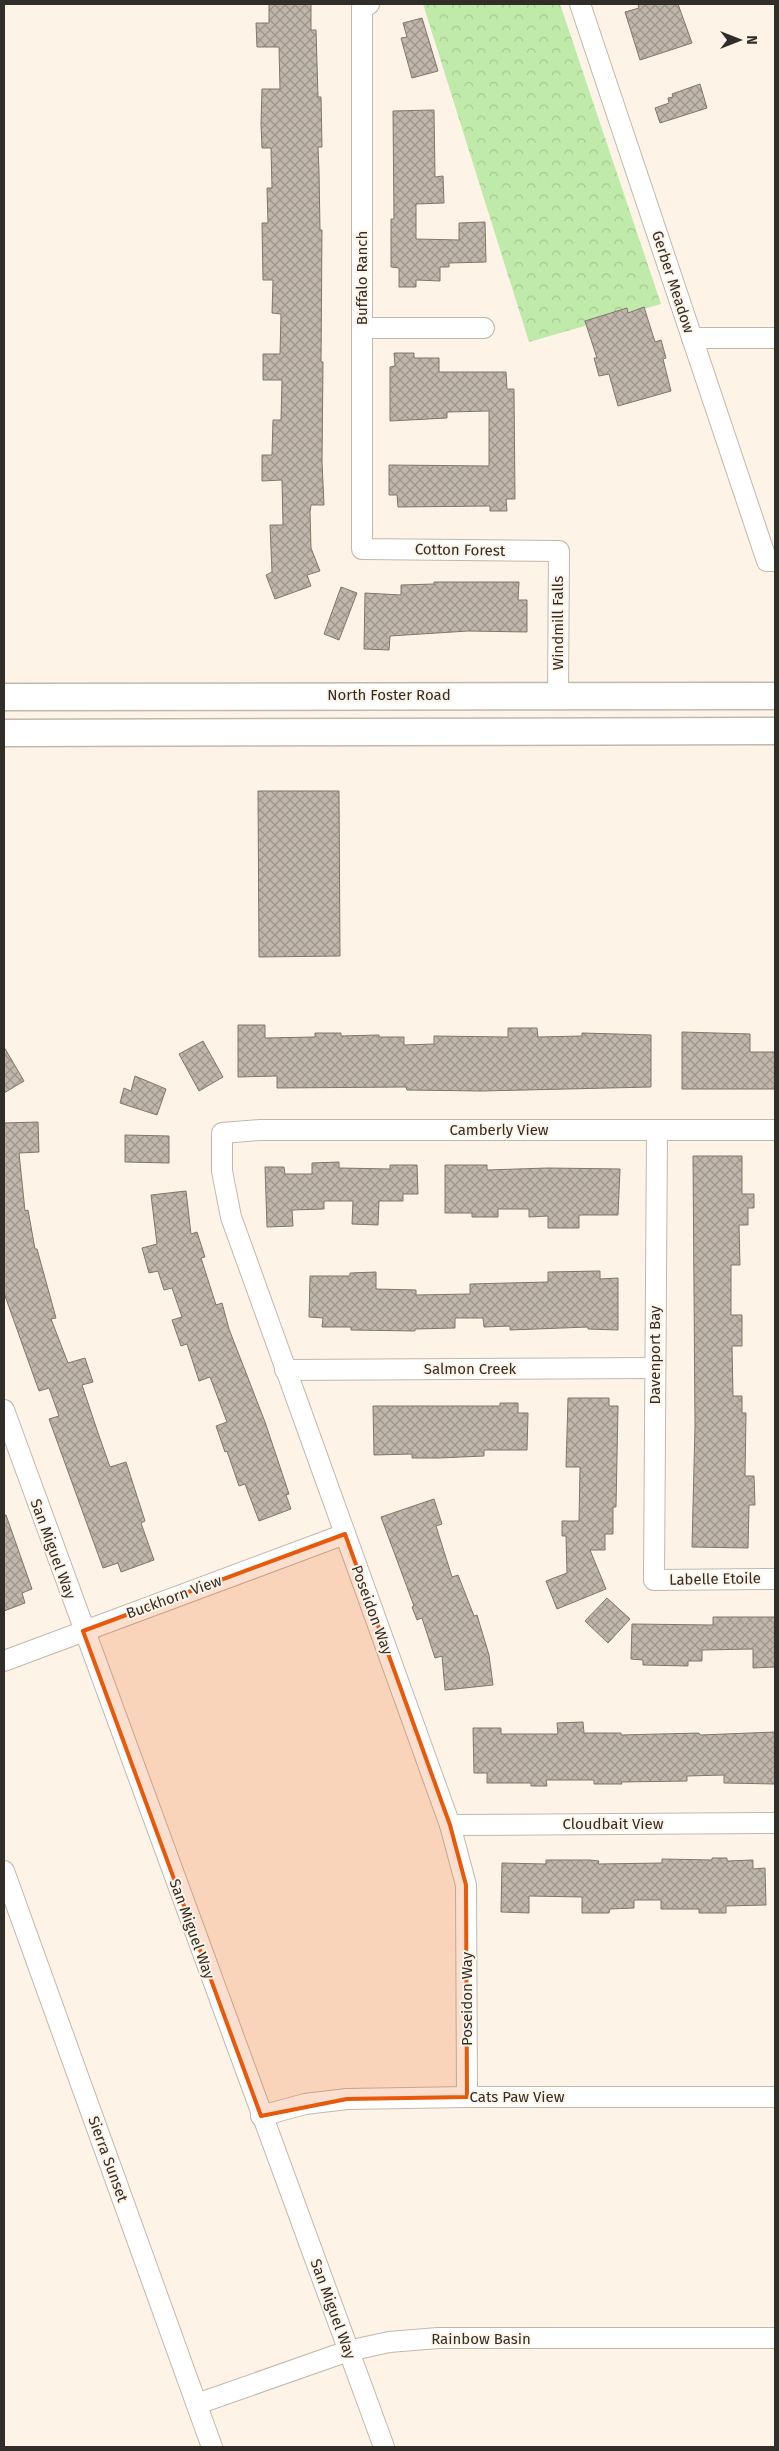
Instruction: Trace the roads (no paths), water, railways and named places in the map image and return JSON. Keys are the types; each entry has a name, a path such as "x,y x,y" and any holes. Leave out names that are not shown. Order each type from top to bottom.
{"main road":[{"name":"North Foster Road","path":"4,697 775,696"},
{"path":"4,733 775,732"}],"street":[{"name":"Gerber Meadow","path":"580,4 692,338 771,561"},
{"name":"Buffalo Ranch","path":"362,549 365,6"},
{"path":"362,328 484,328"},
{"path":"692,338 775,338"},
{"name":"Cotton Forest","path":"362,549 559,551"},
{"name":"Windmill Falls","path":"558,696 559,551"},
{"name":"Camberly View","path":"222,1133 260,1130 775,1130"},
{"name":"Davenport Bay","path":"654,1580 657,1130"},
{"name":"Poseidon Way","path":"222,1133 222,1171 231,1217 450,1825 466,1885 467,2096"},
{"name":"Salmon Creek","path":"285,1370 655,1368"},
{"name":"San Miguel Way","path":"4,1410 83,1631 384,2447"},
{"name":"Buckhorn View","path":"4,1661 345,1534"},
{"name":"Labelle Etoile","path":"654,1580 775,1578"},
{"name":"Cloudbait View","path":"450,1825 775,1823"},
{"name":"Sierra Sunset","path":"4,1871 212,2447"},
{"name":"Cats Paw View","path":"261,2116 305,2104 347,2099 467,2096 775,2096"},
{"name":"Rainbow Basin","path":"197,2404 348,2351 389,2342 438,2338 775,2338"}]}
